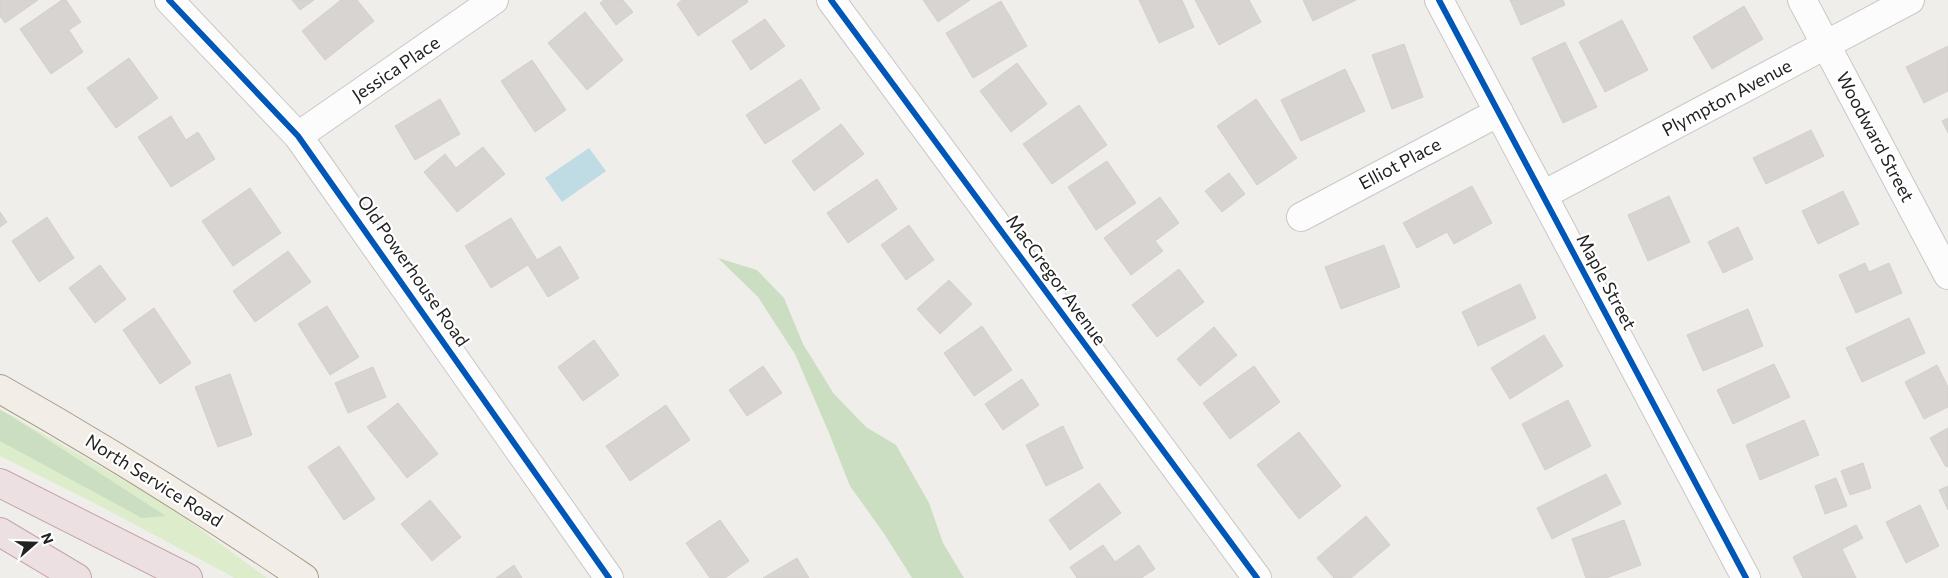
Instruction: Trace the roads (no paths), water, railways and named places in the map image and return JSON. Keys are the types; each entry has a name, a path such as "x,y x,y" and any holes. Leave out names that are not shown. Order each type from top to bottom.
{"highway":[{"path":"0,483 188,578"},
{"path":"0,532 77,578"}],"main road":[{"name":"North Service Road","path":"0,389 67,426 151,478 304,578"}],"street":[{"name":"Old Powerhouse Road","path":"169,0 298,136 609,578"},
{"name":"Jessica Place","path":"298,136 494,0"},
{"name":"MacGregor Avenue","path":"831,0 1257,578"},
{"name":"Maple Street","path":"1439,0 1746,578"},
{"name":"Woodward Street","path":"1802,0 1948,275"},
{"name":"Plympton Avenue","path":"1543,195 1910,0"},
{"name":"Elliot Place","path":"1301,217 1499,112"}],"water":[{"path":"589,148 606,171 562,202 545,178"}]}
